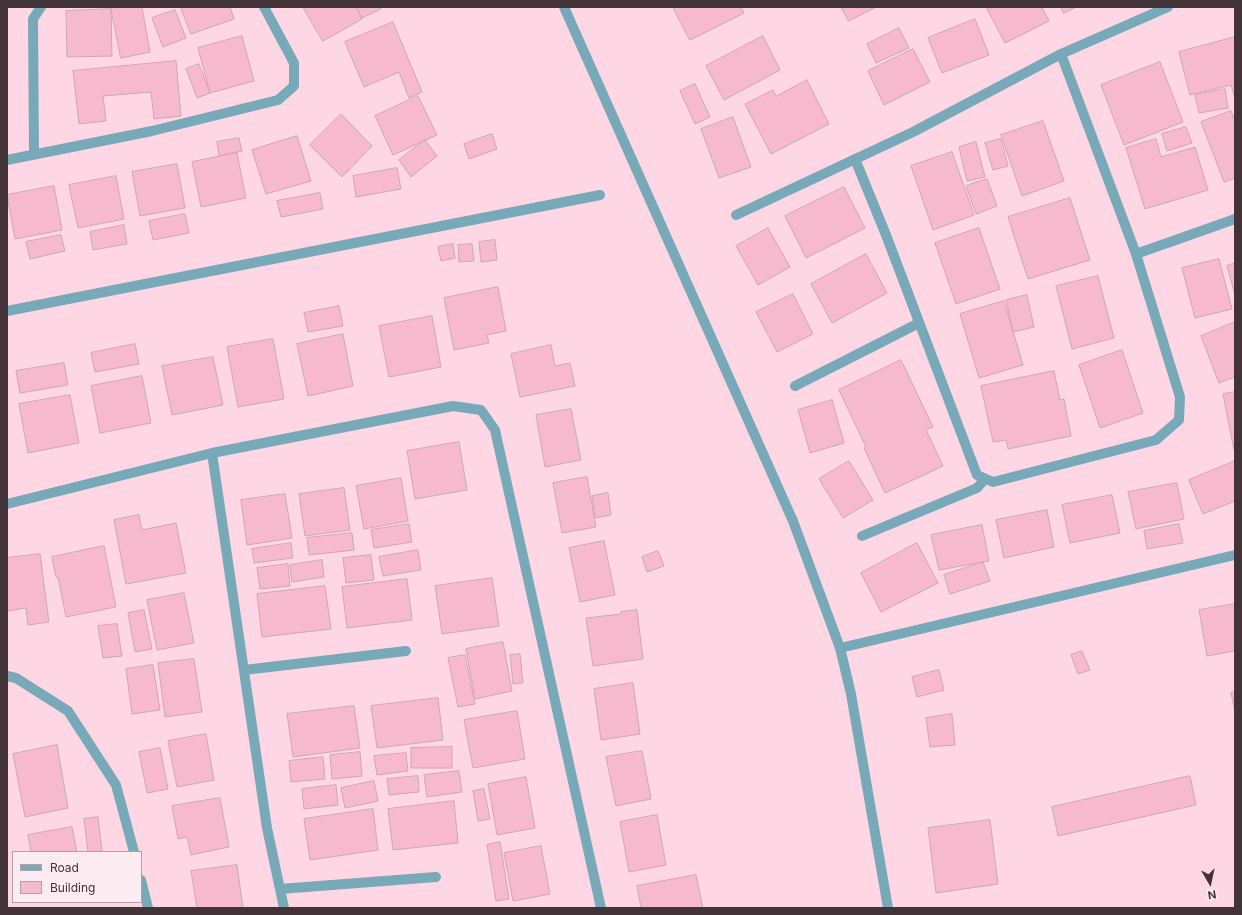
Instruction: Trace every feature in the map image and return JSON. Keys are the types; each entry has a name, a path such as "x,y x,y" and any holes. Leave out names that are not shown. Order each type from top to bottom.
{"street":[{"path":"34,154 33,19 41,7"},
{"path":"7,160 152,131 278,100 294,86 294,63 264,7"},
{"path":"564,7 793,521 840,648 852,702 888,908"},
{"path":"736,215 913,132 1061,54 1168,7"},
{"path":"855,159 977,475 993,482 1156,440 1179,420 1180,397 1136,254 1061,54"},
{"path":"7,311 600,195"},
{"path":"1136,254 1235,219"},
{"path":"795,386 919,323"},
{"path":"7,504 212,453 453,406 481,410 495,430 601,908"},
{"path":"212,453 267,828 284,908"},
{"path":"862,536 977,488 985,479"},
{"path":"840,648 1235,555"},
{"path":"244,670 406,651"},
{"path":"7,676 16,678 68,711 116,785 134,851"},
{"path":"280,889 436,877"},
{"path":"142,884 148,908"}],"building":[{"path":"111,7 142,7 150,52 121,58"},
{"path":"181,7 230,7 234,19 191,34"},
{"path":"303,7 356,7 362,19 323,41"},
{"path":"357,7 380,7 381,9 362,18"},
{"path":"673,7 741,7 744,13 690,40"},
{"path":"841,7 876,7 849,21"},
{"path":"992,7 1042,7 1049,21 1005,43 987,9"},
{"path":"1061,7 1076,7 1064,13"},
{"path":"111,9 112,56 67,57 66,11"},
{"path":"175,10 186,38 163,47 152,18"},
{"path":"975,19 989,55 942,73 928,38"},
{"path":"393,22 422,92 409,98 399,72 364,87 345,42"},
{"path":"899,28 909,48 876,63 867,44"},
{"path":"242,36 254,81 210,93 198,48"},
{"path":"763,36 780,70 724,100 706,66"},
{"path":"1235,37 1235,98 1231,85 1190,95 1179,52"},
{"path":"913,49 930,82 884,105 868,71"},
{"path":"176,61 181,116 154,119 151,92 103,96 106,121 79,124 73,71"},
{"path":"1160,62 1183,122 1124,145 1101,85"},
{"path":"199,64 210,93 197,98 186,69"},
{"path":"807,80 829,124 771,154 745,104 773,90 776,96"},
{"path":"695,84 710,117 695,124 680,91"},
{"path":"1225,89 1228,108 1199,113 1195,95"},
{"path":"418,96 437,135 393,155 375,116"},
{"path":"1231,111 1235,121 1235,178 1224,182 1201,122"},
{"path":"341,114 372,146 342,177 310,145"},
{"path":"733,117 751,167 719,178 701,129"},
{"path":"1043,121 1064,181 1022,196 1001,135"},
{"path":"1186,127 1192,143 1167,151 1162,134"},
{"path":"492,134 497,149 469,159 464,144"},
{"path":"297,136 311,181 266,194 252,150"},
{"path":"239,138 242,151 219,156 217,142"},
{"path":"1001,139 1008,166 993,170 985,143"},
{"path":"1156,139 1161,157 1195,147 1208,190 1145,209 1126,148"},
{"path":"425,140 437,156 411,177 399,160"},
{"path":"976,142 985,177 967,181 959,147"},
{"path":"952,152 974,215 933,230 911,166"},
{"path":"237,153 246,198 201,207 192,162"},
{"path":"177,164 185,208 140,216 132,172"},
{"path":"397,168 401,189 356,197 353,176"},
{"path":"116,176 124,219 78,228 69,185"},
{"path":"987,179 997,206 976,214 966,186"},
{"path":"54,186 62,230 15,239 7,195"},
{"path":"844,187 865,228 806,258 785,216"},
{"path":"320,193 323,209 281,217 277,201"},
{"path":"1070,198 1090,260 1028,279 1008,217"},
{"path":"185,214 189,233 153,240 149,221"},
{"path":"124,225 127,244 93,250 90,232"},
{"path":"768,228 790,267 758,285 736,246"},
{"path":"979,228 1000,289 956,304 935,243"},
{"path":"61,235 65,251 30,259 26,242"},
{"path":"495,240 497,260 481,262 479,242"},
{"path":"453,244 455,258 441,261 438,247"},
{"path":"472,244 474,261 459,262 458,245"},
{"path":"866,254 887,293 832,323 811,284"},
{"path":"1219,259 1232,309 1195,318 1182,268"},
{"path":"1235,263 1235,295 1227,266"},
{"path":"1098,276 1114,338 1072,349 1056,286"},
{"path":"498,287 506,331 487,335 489,343 454,350 444,298"},
{"path":"793,294 813,334 777,352 756,312"},
{"path":"1027,295 1034,327 1013,332 1006,300"},
{"path":"1004,301 1023,365 979,378 960,314"},
{"path":"339,306 343,326 308,332 304,313"},
{"path":"432,316 441,367 389,377 379,326"},
{"path":"1235,322 1235,377 1219,383 1201,336"},
{"path":"343,334 353,386 308,396 297,344"},
{"path":"273,339 284,399 238,407 227,347"},
{"path":"135,344 139,364 95,372 91,353"},
{"path":"551,345 555,366 570,363 575,386 520,397 511,354"},
{"path":"1122,350 1143,413 1100,428 1079,365"},
{"path":"213,357 223,405 172,415 162,366"},
{"path":"901,360 933,427 926,430 943,466 885,493 864,448 866,447 839,390"},
{"path":"64,363 68,385 20,393 16,371"},
{"path":"1054,371 1060,400 1064,399 1071,436 1008,449 1006,440 993,442 981,386"},
{"path":"142,376 151,423 100,433 91,386"},
{"path":"1235,392 1235,450 1234,450 1223,394"},
{"path":"70,395 79,443 28,453 19,404"},
{"path":"832,400 844,443 810,453 798,410"},
{"path":"571,409 581,460 545,467 536,415"},
{"path":"459,442 467,490 415,499 407,451"},
{"path":"849,461 873,500 843,518 819,479"},
{"path":"1235,461 1235,501 1203,514 1189,480"},
{"path":"587,477 596,527 562,533 553,483"},
{"path":"401,478 408,521 364,529 356,486"},
{"path":"1177,483 1184,519 1136,529 1128,492"},
{"path":"344,488 350,530 305,536 299,494"},
{"path":"608,493 611,515 595,518 592,496"},
{"path":"285,494 292,538 247,545 241,500"},
{"path":"1112,495 1120,533 1070,543 1062,505"},
{"path":"1047,510 1054,547 1004,558 996,520"},
{"path":"139,515 142,530 176,523 186,573 126,584 114,520"},
{"path":"409,524 412,542 374,548 371,530"},
{"path":"1179,524 1183,543 1147,549 1144,531"},
{"path":"982,525 989,561 939,570 931,535"},
{"path":"352,533 354,550 309,555 307,538"},
{"path":"604,541 615,595 580,602 569,548"},
{"path":"291,543 293,558 254,563 252,549"},
{"path":"917,543 938,583 881,612 861,573"},
{"path":"104,546 116,607 66,617 58,577 56,577 52,557"},
{"path":"418,550 421,570 383,576 379,557"},
{"path":"658,551 664,566 647,572 642,557"},
{"path":"40,554 49,622 28,625 26,608 7,611 7,558"},
{"path":"371,555 374,580 346,583 343,558"},
{"path":"322,560 324,577 292,582 290,565"},
{"path":"983,562 990,581 950,594 944,575"},
{"path":"288,564 290,586 260,589 257,568"},
{"path":"492,578 499,626 442,634 435,586"},
{"path":"407,579 412,620 347,628 342,587"},
{"path":"325,586 331,629 262,637 257,594"},
{"path":"184,593 194,643 157,650 147,600"},
{"path":"1235,604 1235,651 1207,656 1199,610"},
{"path":"144,610 152,649 135,652 128,613"},
{"path":"637,610 643,659 593,666 586,618 621,614 621,612"},
{"path":"117,624 122,656 103,658 98,626"},
{"path":"503,642 512,691 475,699 466,649"},
{"path":"1082,651 1090,670 1078,674 1071,655"},
{"path":"520,654 523,683 513,684 510,655"},
{"path":"465,655 475,704 458,707 448,658"},
{"path":"194,659 202,712 165,717 158,663"},
{"path":"153,665 160,710 132,714 126,669"},
{"path":"939,670 944,690 917,697 912,677"},
{"path":"633,683 640,734 601,740 594,689"},
{"path":"1235,692 1235,711 1231,693"},
{"path":"438,698 443,740 377,748 371,706"},
{"path":"354,706 360,748 293,757 287,714"},
{"path":"517,711 525,759 473,768 464,720"},
{"path":"952,714 955,745 930,747 926,718"},
{"path":"206,734 214,780 177,787 168,741"},
{"path":"57,745 68,808 25,817 13,754"},
{"path":"452,747 452,768 411,768 411,748"},
{"path":"160,748 168,789 147,793 139,752"},
{"path":"642,751 651,799 616,806 606,757"},
{"path":"360,752 362,776 332,779 330,755"},
{"path":"406,753 408,771 377,775 374,756"},
{"path":"323,757 325,779 291,782 289,761"},
{"path":"459,771 462,792 427,797 424,775"},
{"path":"418,776 419,792 389,795 387,779"},
{"path":"1190,776 1196,805 1058,836 1052,807"},
{"path":"526,777 535,828 497,835 488,784"},
{"path":"374,781 378,801 345,808 341,788"},
{"path":"336,785 338,805 304,809 302,789"},
{"path":"484,789 490,819 478,821 473,791"},
{"path":"220,798 229,847 191,855 187,837 178,839 172,806"},
{"path":"454,801 458,843 393,850 388,809"},
{"path":"373,809 378,850 310,860 304,819"},
{"path":"657,815 666,865 629,872 620,822"},
{"path":"98,817 102,851 88,851 84,819"},
{"path":"990,820 998,884 936,893 928,828"},
{"path":"72,827 77,851 31,851 28,835"},
{"path":"500,842 509,899 496,901 487,845"},
{"path":"541,846 550,894 513,901 504,853"},
{"path":"237,865 243,908 197,908 191,871"},
{"path":"696,875 703,908 641,908 637,886"}]}
